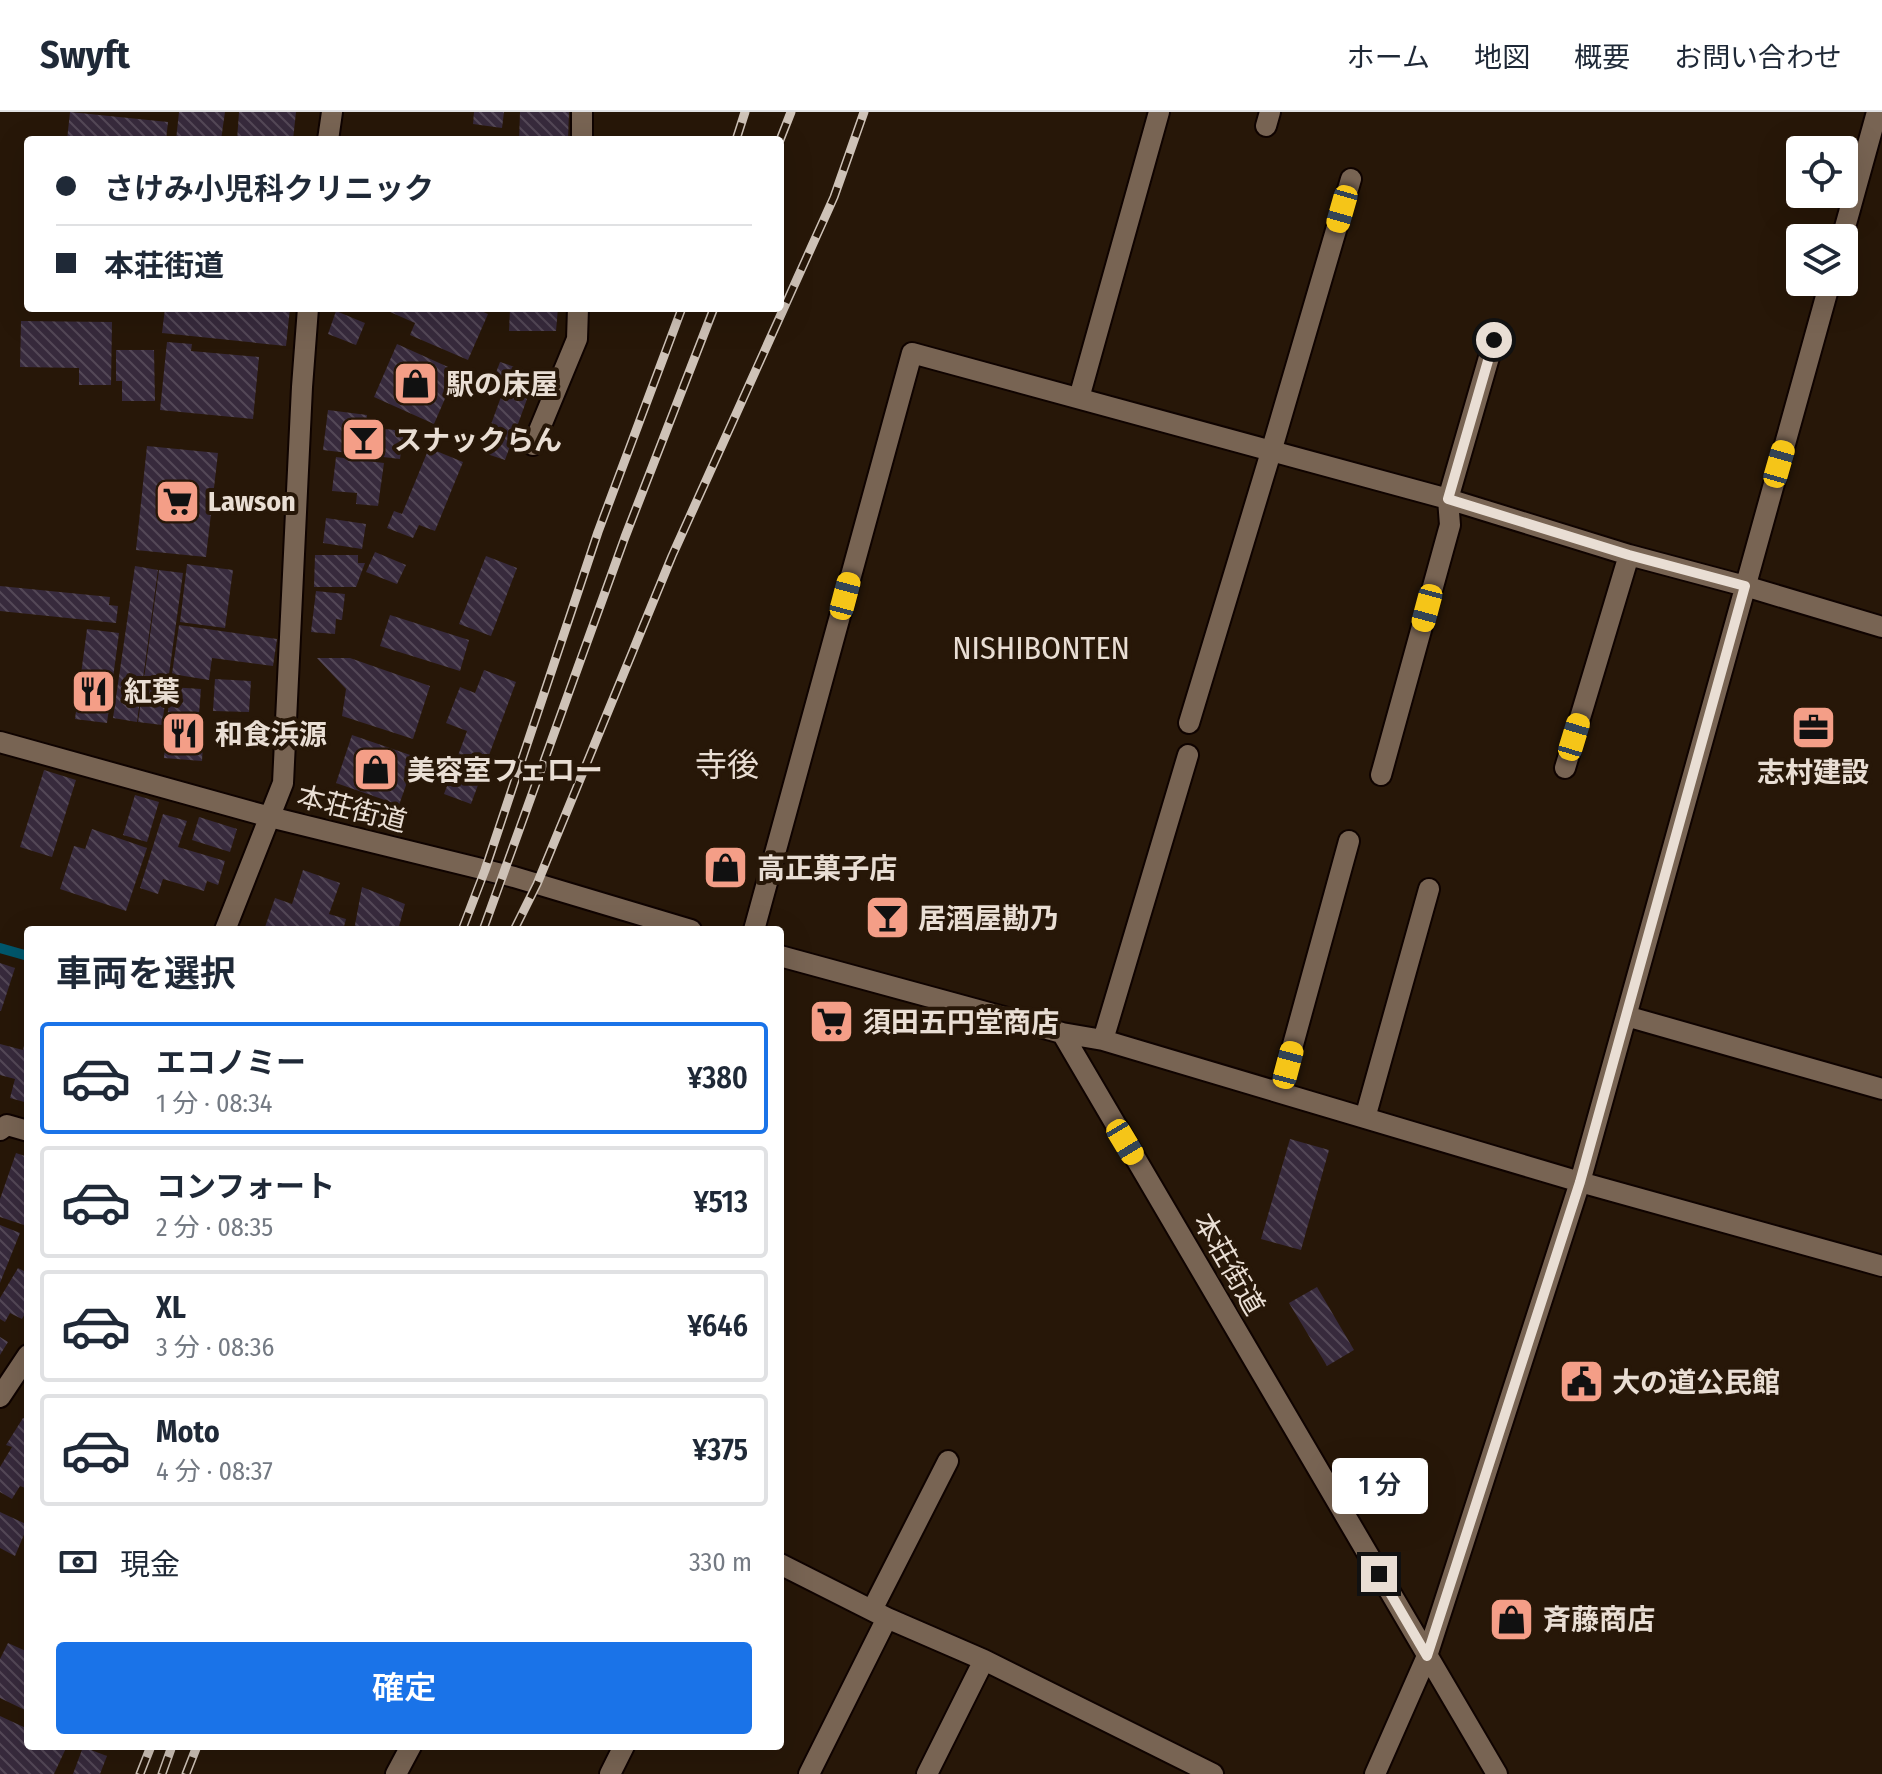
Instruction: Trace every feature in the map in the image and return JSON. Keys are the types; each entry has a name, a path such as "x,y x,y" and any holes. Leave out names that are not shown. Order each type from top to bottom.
{"street":[{"path":"329,136 332,112"},
{"path":"582,112 582,136"},
{"path":"1079,398 1159,112"},
{"path":"1846,224 1877,112"},
{"path":"1189,723 1351,179"},
{"path":"1375,1774 1427,1656 1580,1182 1826,296"},
{"path":"227,926 283,783 308,312"},
{"path":"533,445 577,339 578,312"},
{"path":"1381,775 1450,525 1448,499 1494,340"},
{"path":"755,926 912,353 1448,499 1629,555 1882,627"},
{"path":"1565,768 1629,555"},
{"name":"本荘街道","path":"0,742 270,817 514,877 678,926"},
{"path":"1103,1040 1188,755"},
{"path":"1280,1092 1349,841"},
{"path":"1365,1118 1429,889"},
{"path":"784,957 1062,1033 1103,1040 1580,1182 1882,1266"},
{"path":"1626,1016 1882,1089"},
{"name":"本荘街道","path":"1062,1033 1497,1774"},
{"path":"0,1130 7,1125 24,1130"},
{"path":"0,1397 24,1361"},
{"path":"809,1774 948,1461"},
{"path":"784,1566 880,1614 984,1660 1213,1774"},
{"path":"927,1774 984,1660"},
{"path":"396,1774 409,1750"},
{"path":"610,1774 622,1750"}],"building":[{"path":"70,112 168,122 166,136 67,136"},
{"path":"179,112 225,112 222,136 176,136"},
{"path":"239,112 296,112 293,136 237,136"},
{"path":"474,112 504,112 502,128 473,124"},
{"path":"520,112 569,112 568,136 519,136"},
{"path":"165,312 290,312 286,346 162,333"},
{"path":"336,312 365,323 356,345 328,334"},
{"path":"390,312 488,314 468,360 410,335 415,323"},
{"path":"510,312 558,312 556,331 509,331"},
{"path":"21,321 112,322 111,385 79,385 79,368 20,367"},
{"path":"167,342 192,344 191,351 259,357 253,419 160,410"},
{"name":"駅の床屋","path":"397,344 457,371 434,424 374,397"},
{"path":"116,350 154,350 155,401 122,401 122,381 116,381"},
{"path":"500,362 536,374 505,460 481,452 506,383 494,378"},
{"name":"スナックらん","path":"328,410 367,415 366,427 404,431 400,459 323,450"},
{"name":"Lawson","path":"147,446 218,453 206,557 136,550"},
{"path":"429,448 463,462 435,531 419,525 413,538 387,528 394,511 402,514"},
{"path":"336,457 384,463 378,506 356,504 357,493 332,491"},
{"path":"326,518 366,524 362,549 323,543"},
{"path":"375,552 406,565 397,584 366,572"},
{"path":"315,555 358,555 358,563 365,563 356,587 314,587"},
{"path":"486,556 517,568 491,636 459,624"},
{"path":"187,564 233,570 225,628 180,622"},
{"path":"135,566 158,570 137,722 113,718"},
{"path":"159,570 183,573 162,725 138,722"},
{"path":"0,586 110,597 109,605 118,606 116,623 0,611"},
{"path":"316,591 345,594 342,620 336,619 335,634 311,632"},
{"path":"390,615 469,640 460,671 380,646"},
{"path":"179,625 277,639 273,666 212,658 209,680 172,674"},
{"path":"87,629 119,633 107,723 75,719"},
{"path":"317,658 350,658 430,686 413,739 342,716 346,689"},
{"path":"484,670 516,682 471,804 444,794 467,731 446,723 460,687 475,693"},
{"path":"215,679 251,681 249,712 213,711"},
{"path":"170,687 201,689 198,725 204,726 202,761 164,758"},
{"name":"美容室フェロー","path":"352,735 416,757 399,805 336,783"},
{"path":"44,770 76,780 52,857 20,847"},
{"path":"135,795 159,802 147,842 123,835"},
{"path":"163,814 187,821 178,847 225,861 218,885 207,881 204,891 163,879 158,894 140,888"},
{"path":"199,817 237,829 230,852 192,840"},
{"path":"92,829 147,848 126,911 60,889 74,846 85,849"},
{"path":"303,870 340,883 329,914 346,919 344,926 265,926 275,898 292,904"},
{"path":"362,887 405,904 399,926 355,926"},
{"path":"0,963 15,968 1,1011 0,1011"},
{"path":"0,1044 23,1050 24,1046 24,1102 10,1098 15,1079 0,1075"},
{"path":"1290,1139 1329,1150 1301,1250 1261,1239"},
{"path":"16,1153 24,1156 24,1225 0,1217 0,1199"},
{"path":"0,1225 20,1233 0,1283"},
{"path":"18,1268 24,1271 22,1319 10,1313 5,1322 0,1319 0,1298"},
{"path":"1317,1287 1354,1350 1327,1366 1289,1303"},
{"path":"0,1337 8,1342 0,1355"},
{"path":"24,1418 24,1488 20,1486 12,1499 0,1492 0,1467 12,1447 6,1445"},
{"path":"0,1512 24,1523 24,1535 15,1556 0,1548"},
{"path":"8,1643 24,1650 24,1710 0,1698 0,1659"},
{"path":"0,1716 24,1727 24,1750 65,1750 54,1774 0,1774"},
{"path":"82,1750 107,1756 100,1774 73,1774"}],"waterway":[{"path":"0,948 24,955"}],"railway":[{"path":"737,136 745,112"},
{"path":"782,136 791,112"},
{"path":"784,308 834,197 864,112"},
{"path":"464,926 598,532 680,312"},
{"path":"484,926 625,537 712,312"},
{"path":"516,926 537,884 672,556 782,312"},
{"path":"140,1774 149,1750"},
{"path":"162,1774 171,1750"},
{"path":"186,1774 195,1750"}],"place":[{"name":"駅の床屋","path":"415,384"},
{"name":"スナックらん","path":"363,440"},
{"name":"Lawson","path":"177,501"},
{"name":"紅葉","path":"93,691"},
{"name":"志村建設","path":"1813,728"},
{"name":"和食浜源","path":"184,734"},
{"name":"美容室フェロー","path":"376,770"},
{"name":"高正菓子店","path":"726,868"},
{"name":"居酒屋勘乃","path":"887,918"},
{"name":"須田五円堂商店","path":"832,1022"},
{"name":"大の道公民館","path":"1581,1382"},
{"name":"斉藤商店","path":"1512,1619"}],"district":[{"name":"NISHIBONTEN","path":"1041,648"},
{"name":"寺後","path":"727,765"}],"route":[{"path":"1379,1574 1427,1656 1580,1182 1745,586 1629,555 1448,499 1494,340"}]}
